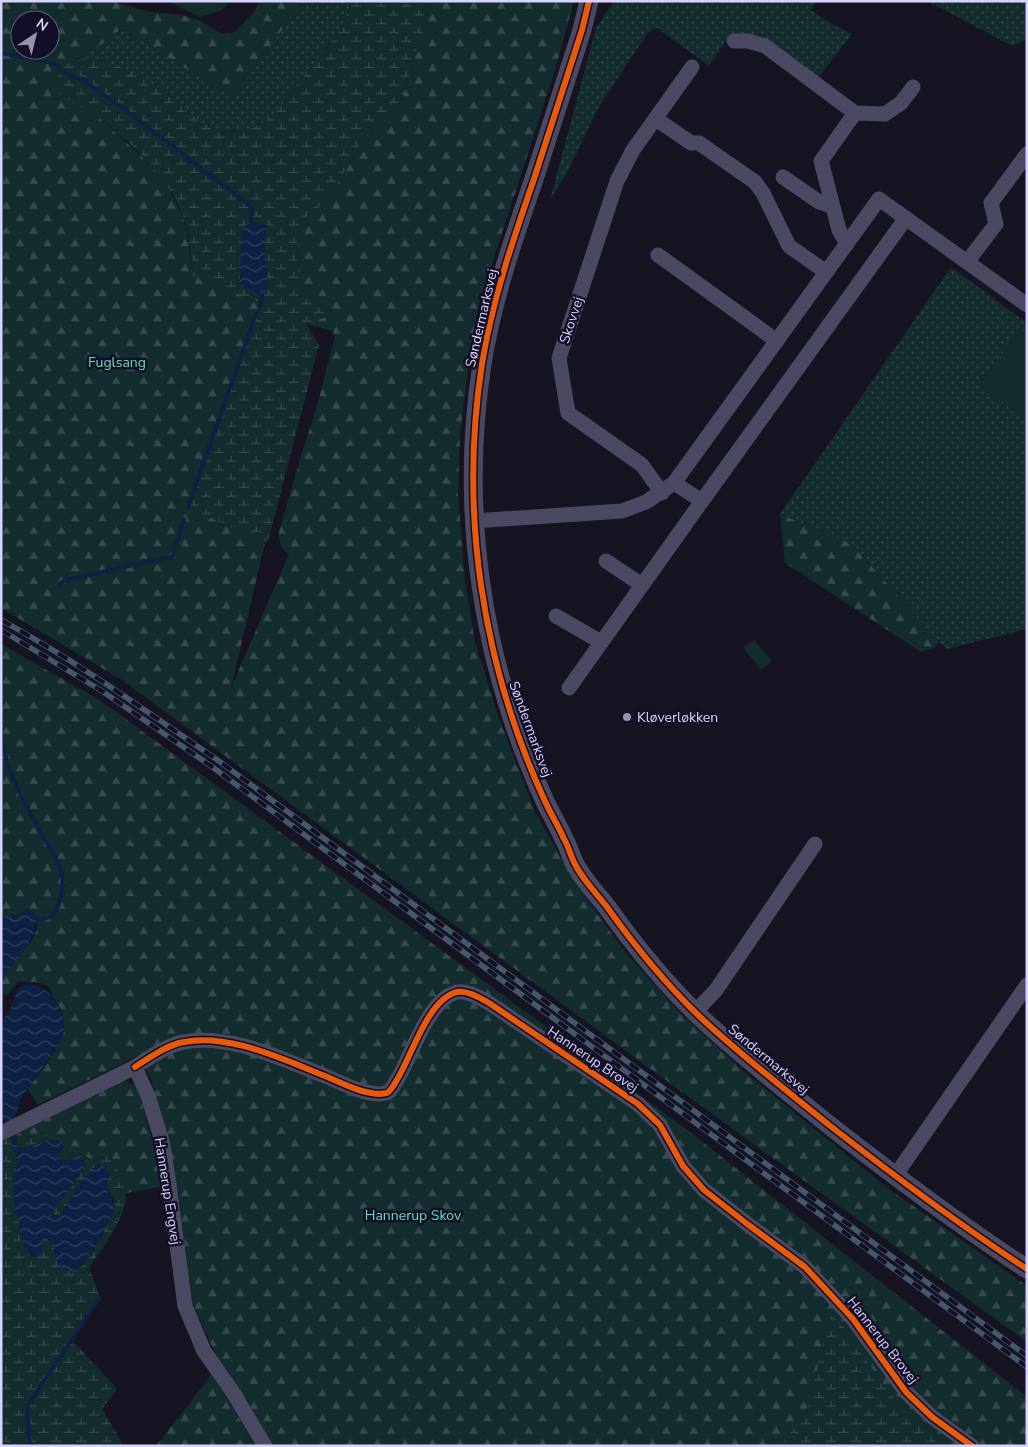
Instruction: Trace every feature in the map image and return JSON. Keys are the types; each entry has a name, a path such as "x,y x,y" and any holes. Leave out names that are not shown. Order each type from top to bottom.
{"street":[{"name":"Søndermarksvej","path":"589,1 582,30 510,250 490,321 482,361 476,413 473,486 479,575 486,620 494,654 503,689 524,753 576,866 628,937 695,1012 785,1090 895,1176 929,1202 1027,1269"},
{"path":"734,41 748,41 766,46 855,113 885,114 901,103 913,88"},
{"name":"Skovvej","path":"662,493 642,465 568,413 559,358 617,181 633,150 692,67"},
{"path":"847,244 838,230 821,161 855,113"},
{"path":"656,118 691,144 699,143 755,182 763,193 789,246 826,272"},
{"path":"967,262 996,224 992,203 1025,154 1027,154"},
{"path":"783,177 819,202 832,206"},
{"path":"474,520 622,511 646,502 662,493 674,483 879,199 1027,305"},
{"path":"569,688 906,218"},
{"path":"658,255 776,341"},
{"path":"674,483 702,501"},
{"path":"606,561 642,585"},
{"path":"556,616 601,642"},
{"path":"695,1012 716,990 815,844"},
{"path":"895,1176 1027,985"},
{"name":"Hannerup Brovej","path":"135,1067 159,1051 178,1043 215,1040 250,1048 298,1065 358,1090 377,1094 386,1093 404,1069 420,1030 434,1010 448,996 458,992 471,994 489,1003 638,1104 660,1125 683,1166 704,1190 746,1224 805,1267 853,1319 906,1392 932,1418 972,1446"},
{"path":"1,1133 135,1067"},
{"name":"Hannerup Engvej","path":"135,1067 148,1096 162,1140 184,1306 204,1351 232,1391 265,1446"}],"green space":[{"name":"Fuglsang","path":"1,1 111,1 149,12 182,15 199,20 222,34 233,33 238,29 256,9 260,1 303,1 234,96 230,96 216,88 123,29 113,34 99,46 64,66 57,79 149,163 166,184 182,215 187,232 193,276 261,303 188,507 265,543 231,688 289,554 281,544 279,532 317,406 335,336 332,331 306,324 334,313 305,294 299,283 297,257 301,226 309,213 319,207 330,195 352,160 363,138 400,105 427,18 425,1 574,1 555,70 478,307 460,434 458,494 465,581 475,642 498,715 535,812 576,884 626,953 680,1013 746,1073 885,1186 1027,1286 1027,1342 701,1106 122,680 1,608"},
{"path":"167,1 230,1 222,10 200,17"},
{"path":"303,1 353,1 340,30 276,112 258,127 245,131 222,131 208,126 198,120 177,101 140,77 104,62 79,57 123,29 216,88 230,96 234,96"},
{"path":"353,1 425,1 427,18 400,105 363,138 352,160 330,195 319,207 309,213 301,226 297,257 299,283 305,294 335,314 306,324 319,345 269,538 265,543 188,507 261,303 193,276 190,246 185,223 177,202 169,189 137,151 113,129 92,113 59,95 57,80 61,69 70,62 85,58 101,60 135,74 157,87 174,98 207,126 231,131 247,130 262,124 276,112 340,30","holes":["262,223 268,226 264,239 266,283 262,299 254,290"]},
{"path":"614,1 817,1 811,10 852,34 818,78 748,35 727,39 709,66 657,28 648,33 600,105 568,171 550,200 596,28"},
{"path":"927,1 1027,1 1027,39 1012,46"},
{"path":"951,267 1026,322 979,385 1027,420 1027,629 947,649 851,543 780,514"},
{"path":"1027,323 1027,420 979,385"},
{"path":"780,514 851,543 939,642 934,648 921,652 785,563"},
{"path":"754,640 772,661 761,670 743,648"},
{"name":"Hannerup Skov","path":"1,644 101,701 686,1129 1027,1397 1027,1446 274,1446 219,1362 192,1302 178,1192 151,1079 139,1055 38,1105 28,1089 60,1042 64,1021 61,1009 55,1001 51,990 45,985 36,982 18,982 6,996 1,993 1,982 5,973 33,937 37,928 37,919 31,910 9,915 3,922 3,930 1,931"},
{"path":"124,1080 134,1085 139,1092 165,1186 126,1193 112,1158 103,1156 94,1161 83,1155 66,1156 62,1152 69,1147 60,1136 34,1137 21,1134 20,1131"},
{"path":"20,1131 23,1136 29,1137 54,1135 65,1138 70,1141 69,1147 62,1152 66,1156 83,1155 94,1161 108,1155 112,1158 124,1183 126,1201 119,1221 89,1268 101,1299 72,1340 117,1389 102,1409 124,1446 1,1446 1,1141 11,1135 12,1147 19,1161 13,1179 15,1211 18,1218 21,1241 33,1257 42,1250 43,1239 47,1238 54,1248 56,1259 80,1268 95,1248 113,1214 114,1201 107,1188 109,1174 82,1181 59,1216 54,1215 53,1210 85,1164 75,1157 65,1161 58,1160 57,1154 64,1147 33,1145 26,1149 20,1148 17,1146 16,1132"},
{"path":"831,1317 839,1320 903,1410 942,1446 779,1446 787,1438 808,1407"},
{"path":"212,1374 256,1446 156,1446"}],"water":[{"path":"252,222 268,226 264,245 267,285 262,299 259,293 245,288 240,283 241,235 246,225"},
{"path":"29,908 36,916 33,934 24,950 1,980 1,931 4,927 3,918 19,914"},
{"path":"25,984 37,986 54,998 62,1012 64,1032 58,1045 20,1100 15,1118 7,1122 1,1118 1,1021 11,1008 17,990"},
{"path":"16,1132 17,1146 20,1148 57,1139 64,1143 64,1147 57,1154 58,1160 65,1161 79,1156 85,1159 77,1178 53,1210 56,1217 59,1216 82,1181 96,1165 100,1164 107,1171 109,1176 107,1188 114,1206 113,1214 95,1248 76,1272 68,1271 59,1265 54,1248 47,1238 43,1239 42,1254 36,1259 21,1241 18,1218 15,1211 13,1179 19,1161 12,1147 11,1135"}],"waterway":[{"path":"1,53 53,63 70,76 82,79 250,206 252,210 252,226"},
{"path":"260,306 262,295"},
{"path":"188,507 256,314"},
{"path":"59,584 66,580 172,557 184,519"},
{"path":"1,732 7,764 11,774 30,813 57,860 62,876 62,894 56,911 48,918 37,919"},
{"path":"30,1446 27,1407 99,1298"}],"railway":[{"path":"1,620 84,669 216,759 1027,1356"},
{"path":"1,630 102,691 211,766 1027,1367"}],"cycle path":[{"path":"589,1 582,30 497,294 486,340 476,420 473,475 475,531 481,586 491,641 505,694 523,747 546,804 579,872 661,976 685,1002 730,1044 829,1125 926,1199 1027,1269"},
{"path":"135,1067 161,1050 179,1043 197,1040 215,1041 234,1044 272,1055 358,1090 379,1094 387,1093 395,1084 429,1016 438,1005 447,997 457,992 473,995 489,1003 638,1104 660,1125 683,1166 704,1190 805,1267 853,1319 906,1392 932,1417 972,1446"}],"place":[{"name":"Kløverløkken","path":"627,717"}]}
